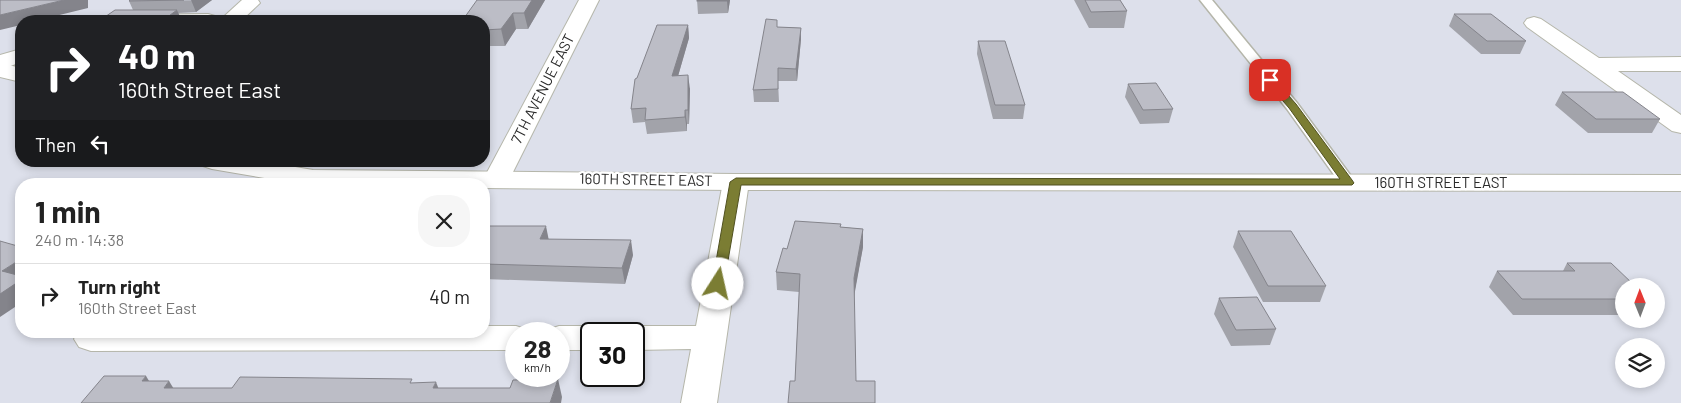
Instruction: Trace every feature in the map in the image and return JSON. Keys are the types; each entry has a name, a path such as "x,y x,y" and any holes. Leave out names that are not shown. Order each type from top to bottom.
{"street":[{"name":"7TH AVENUE EAST","path":"497,178 589,0"},
{"path":"237,15 250,3"},
{"path":"1534,23 1681,126"},
{"path":"0,63 15,57"},
{"path":"1593,65 1681,64"},
{"path":"0,70 15,74"},
{"name":"160TH STREET EAST","path":"248,167 313,178 497,178 736,182 1681,183"},
{"path":"699,403 736,182"},
{"path":"645,338 709,337"},
{"path":"90,339 505,338"}],"lane":[{"path":"1206,0 1292,106 1348,183"}],"building":[{"path":"0,0 64,0 0,15"},
{"path":"130,0 184,0 129,1"},
{"path":"477,0 532,0 524,13 513,13 501,29 490,30 490,15 466,15"},
{"path":"727,0 727,1 697,1"},
{"path":"1085,0 1120,0 1127,11 1091,12"},
{"path":"115,10 177,10 170,15 108,15"},
{"path":"1454,14 1491,14 1526,41 1487,41"},
{"path":"766,19 777,20 777,27 801,28 796,69 778,68 778,89 753,90"},
{"path":"657,25 688,25 672,76 688,75 688,110 685,110 685,117 645,120 646,108 631,109 635,79"},
{"path":"978,41 1005,41 1025,105 995,105"},
{"path":"1156,83 1173,109 1143,110 1128,84"},
{"path":"1562,92 1623,92 1660,119 1596,119"},
{"path":"795,221 841,224 840,227 863,229 854,278 856,381 875,381 875,403 788,403 790,381 795,381 800,274 776,272 783,248 787,249"},
{"path":"490,226 546,226 540,239 631,240 622,268 490,264"},
{"path":"1238,231 1291,231 1326,286 1268,286"},
{"path":"0,241 15,245 15,263 2,271 15,274 15,284 0,294"},
{"path":"1567,263 1611,263 1627,278 1615,278 1615,299 1522,299 1497,271 1575,271"},
{"path":"1257,297 1276,329 1236,330 1219,298"},
{"path":"104,376 146,376 142,381 169,381 164,388 232,388 240,377 412,379 410,383 436,382 433,388 555,387 550,403 81,403"}],"route":[{"path":"718,284 736,182 1348,183 1292,106 1270,80"}]}
